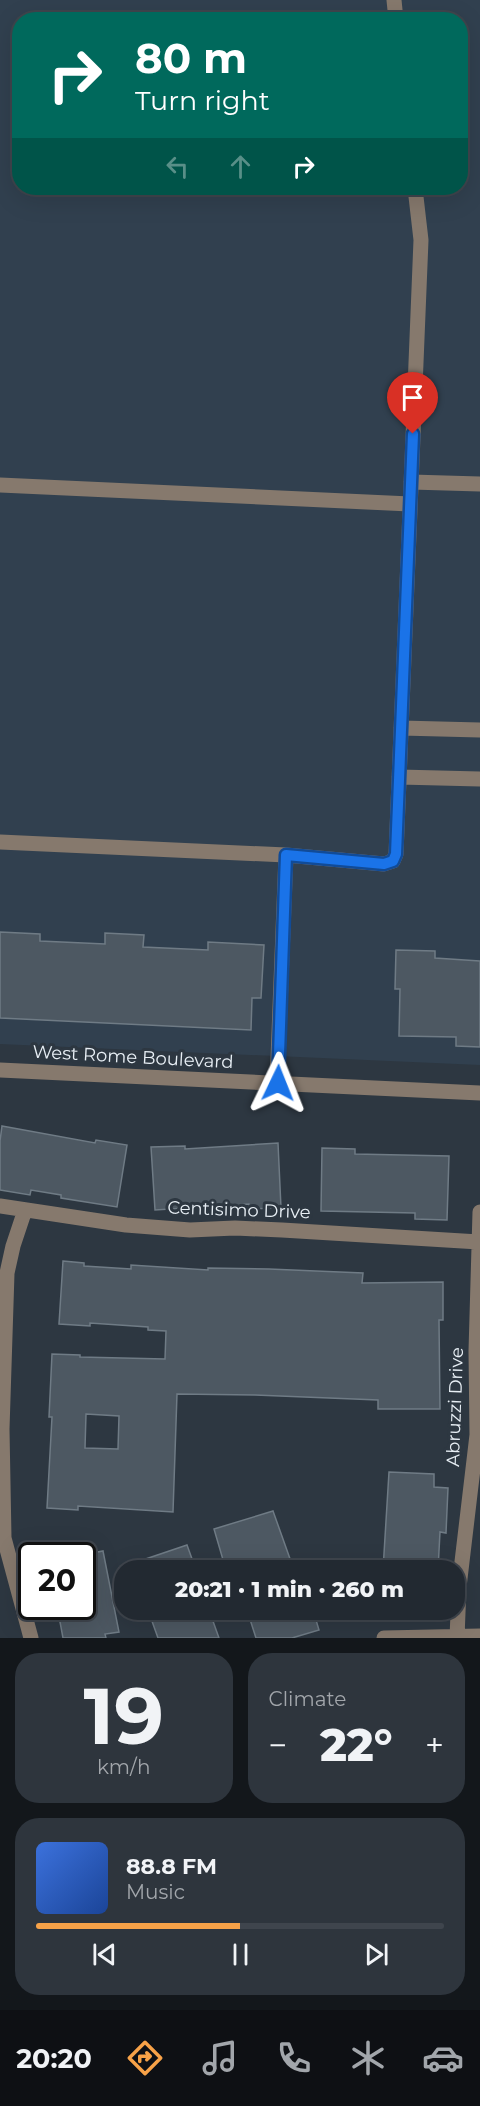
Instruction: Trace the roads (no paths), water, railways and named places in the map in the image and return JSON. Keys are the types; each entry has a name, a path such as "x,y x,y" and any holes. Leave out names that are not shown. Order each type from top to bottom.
{"street":[{"path":"0,842 286,855 384,864 393,861 396,854 421,240 416,195"},
{"path":"411,482 480,484"},
{"path":"0,485 410,504"},
{"path":"401,728 480,730"},
{"path":"399,777 480,779"},
{"path":"278,1083 286,855"},
{"name":"West Rome Boulevard","path":"0,1070 480,1093"},
{"name":"Centisimo Drive","path":"0,1206 108,1223 190,1230 235,1228 479,1242"},
{"path":"25,1210 13,1246 8,1273 2,1382 3,1517 6,1565 31,1638"},
{"name":"Abruzzi Drive","path":"457,1637 459,1587 477,1435 476,1330 480,1212"},
{"path":"384,1638 480,1636"}]}
